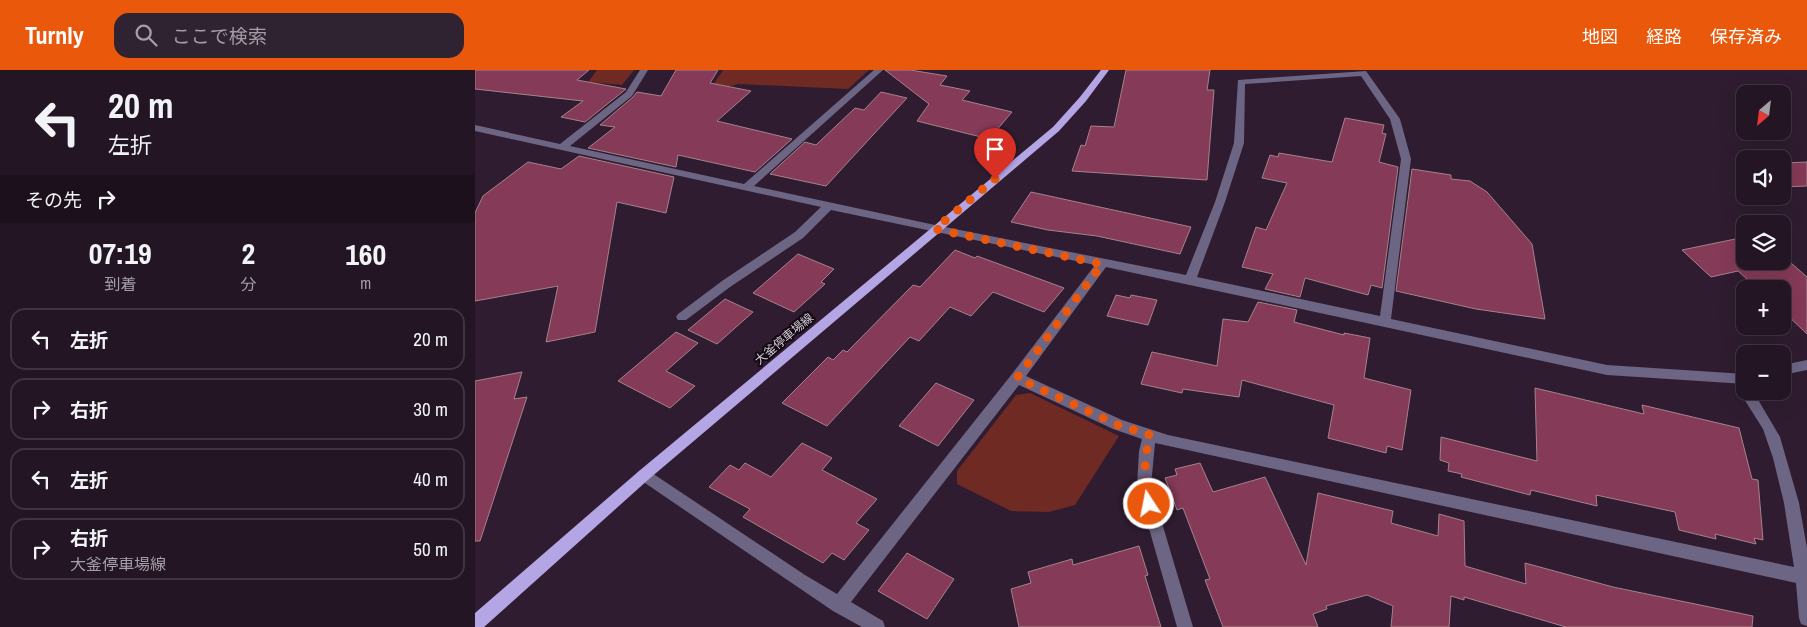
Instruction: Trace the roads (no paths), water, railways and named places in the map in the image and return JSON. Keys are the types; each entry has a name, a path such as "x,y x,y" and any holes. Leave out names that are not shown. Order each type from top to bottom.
{"main road":[{"name":"大釜停車場線","path":"475,624 645,475 1055,129 1083,99 1105,70"}],"street":[{"path":"562,148 629,94 644,70"},
{"path":"746,188 879,70"},
{"path":"1190,280 1221,202 1239,142 1241,82 1363,73 1395,119 1406,159 1385,322"},
{"path":"475,128 935,229 1102,264 1190,280 1607,370 1736,384"},
{"path":"682,317 726,284 799,235 829,206"},
{"path":"839,605 1017,378 1102,264"},
{"path":"1791,368 1807,365"},
{"path":"1017,378 1118,425 1168,441 1804,576"},
{"path":"1753,400 1773,436 1788,490 1804,576 1807,618"},
{"path":"1150,435 1146,451 1144,486 1185,627"},
{"path":"645,475 839,605 877,627"}]}
